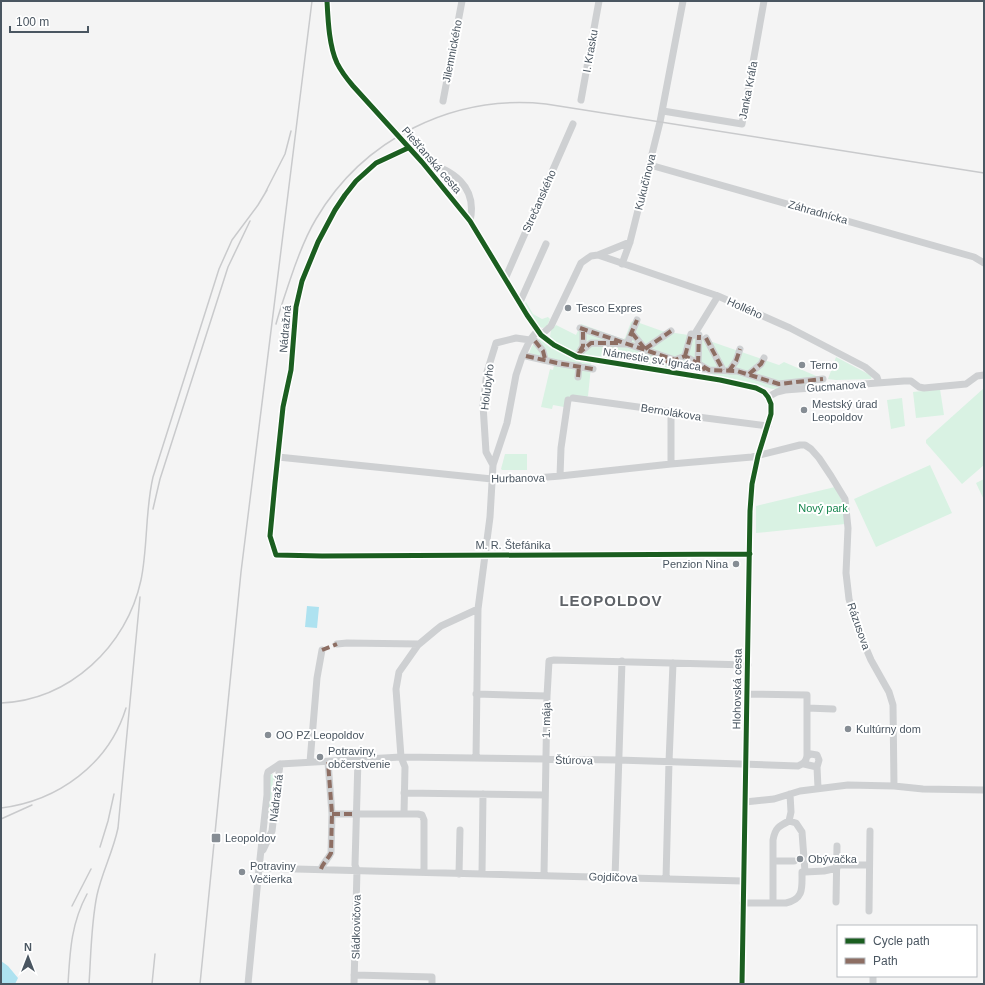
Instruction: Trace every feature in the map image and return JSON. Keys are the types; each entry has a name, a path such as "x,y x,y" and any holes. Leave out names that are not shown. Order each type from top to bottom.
{"street":[{"name":"Piešťanská cesta","path":"327,1 329,25 336,62 353,86 422,162 470,221 505,279 540,332"},
{"name":"Jilemnického","path":"443,101 462,1"},
{"name":"I. Krasku","path":"581,100 599,1"},
{"path":"663,111 683,1"},
{"name":"Janka Kráľa","path":"663,111 742,124 764,1"},
{"name":"Kukučínova","path":"622,264 630,242 663,111"},
{"name":"Strečanského","path":"505,279 572,124"},
{"name":"Nádražná","path":"276,555 270,536 283,407 291,370 296,307 302,281 310,258 335,210 356,181 376,163 408,148"},
{"name":"Piešťanská cesta","path":"422,162 437,166 452,173 465,186 472,205 470,221"},
{"name":"Záhradnícka","path":"650,165 974,257 984,263"},
{"path":"598,255 630,242"},
{"path":"520,302 546,244"},
{"name":"Hollého","path":"598,255 718,296 790,328 865,368 877,377 879,383"},
{"name":"Holubyho","path":"476,758 478,609 490,518 493,465 507,422 516,375 522,357 532,341 540,332 551,326 581,263 590,256 598,255"},
{"path":"675,365 685,356 698,335 718,296"},
{"path":"627,344 637,320"},
{"path":"591,343 580,328 645,350 675,365 695,362"},
{"path":"645,350 671,331"},
{"name":"Námestie sv. Ignáca","path":"540,332 554,345 576,357 720,380 756,388 764,392 768,397"},
{"path":"584,332 583,346 578,354 591,343 627,344"},
{"path":"632,333 645,350"},
{"path":"695,362 698,335"},
{"path":"698,335 726,370"},
{"name":"Holubyho","path":"493,465 486,452 483,405 487,372 496,343 516,338 532,341"},
{"path":"532,341 543,351 545,359"},
{"path":"726,370 736,361 740,349"},
{"path":"526,356 545,359 557,363 576,363 593,369"},
{"path":"685,356 709,370 737,371 778,384 823,379"},
{"path":"749,374 761,364 764,358"},
{"path":"576,363 578,377"},
{"name":"Gucmanova","path":"768,397 777,392 786,390 907,381 924,388 966,384 977,376 984,375"},
{"name":"Hlohovská cesta","path":"742,984 752,484 758,456 771,414 771,404 768,397"},
{"name":"Bernolákova","path":"560,476 562,441 571,399 768,426"},
{"path":"671,413 671,464"},
{"name":"Rázusova","path":"758,456 805,445 819,458 832,476 845,500 848,528 846,573 850,599 859,632 871,660 889,692 892,704 894,786"},
{"name":"Hurbanova","path":"278,457 492,479 525,479 758,456"},
{"name":"M. R. Štefánika","path":"276,555 750,554"},
{"path":"404,814 405,767 401,757 396,689 400,672 419,644 441,626 478,609"},
{"path":"337,644 419,644"},
{"path":"310,762 317,678 322,650"},
{"name":"1. mája","path":"544,875 545,760 549,661 622,661 748,665"},
{"path":"615,878 622,661"},
{"path":"666,879 673,663"},
{"path":"476,694 547,696"},
{"name":"Hlohovská cesta","path":"747,694 807,695 807,756 804,764"},
{"path":"807,708 833,709"},
{"path":"807,756 811,754 817,755 819,760 817,766 818,788"},
{"name":"Štúrova","path":"280,764 401,757 618,760 746,764"},
{"path":"357,870 355,865 358,759"},
{"path":"321,869 331,853 332,814 328,762"},
{"name":"Nádražná","path":"260,858 272,831 280,764"},
{"name":"Nádražná","path":"248,984 267,795 267,776 268,772 280,764"},
{"path":"746,764 798,766 804,764 817,766"},
{"path":"745,802 774,799 800,791 818,788 848,785 894,786 923,789 984,790"},
{"path":"404,793 545,795"},
{"path":"482,874 483,794"},
{"path":"789,821 791,812 790,794"},
{"path":"332,814 418,814 422,816 424,820 424,872"},
{"path":"773,903 774,832 778,826 789,821 796,823 802,832 805,872"},
{"path":"459,874 460,830"},
{"path":"869,911 870,831"},
{"path":"836,902 837,846"},
{"path":"773,861 794,861"},
{"path":"743,903 786,904 793,902 802,892 802,872 824,871 837,866 869,865"},
{"name":"Gojdičova","path":"259,868 743,881"},
{"name":"Sládkovičova","path":"354,984 357,870"},
{"path":"354,975 432,977 432,984"}],"green space":[{"path":"526,302 533,314 542,319 548,317 550,319 547,326 543,328 539,327 525,303"},
{"path":"634,321 662,331 695,336 779,365 784,362 823,379 816,380 816,385 797,387 796,383 784,388 772,389 760,385 721,378 707,372 688,369 680,371 592,357 588,396 586,398 572,396 564,407 553,405 552,409 541,407 550,369 553,370 554,365 527,358 532,346 540,338 550,337 551,330 556,325 576,335 581,324 623,339 625,338 631,322"},
{"path":"836,357 872,376 871,379 828,379"},
{"path":"984,388 984,465 962,484 926,443 926,440"},
{"path":"940,389 944,415 916,418 913,392"},
{"path":"902,398 905,426 891,429 887,400"},
{"path":"505,454 527,454 527,470 502,470"},
{"path":"930,465 952,513 876,547 854,499"},
{"path":"984,479 984,500 976,483"},
{"name":"Nový park","path":"835,487 844,505 845,524 756,533 756,506"},
{"path":"270,774 275,775 275,780 273,780 270,812 268,812"}],"water":[{"path":"307,606 319,607 317,628 305,627"},
{"path":"1,961 8,966 18,978 15,984 1,984"}],"railway":[{"path":"200,984 241,572 312,1"},
{"path":"276,324 298,257 316,219 336,191 359,166 385,145 414,128 445,115 477,106 511,103 546,104 984,173"},
{"path":"264,195 285,154 291,131"},
{"path":"1,703 26,700 50,692 72,680 92,665 109,647 123,627 134,604 141,580 145,554 150,490 153,477 219,269 232,240 258,205 267,190"},
{"path":"153,509 160,479 228,267 250,221"},
{"path":"89,984 92,928 97,895 118,828 140,597"},
{"path":"1,808 22,804 42,797 61,788 78,776 94,762 107,746 118,728 126,708"},
{"path":"100,847 114,794"},
{"path":"1,819 32,805"},
{"path":"72,906 91,869"},
{"path":"68,984 74,927 87,894"},
{"path":"152,984 155,954"}],"marked path":[{"path":"630,336 637,320"},
{"path":"580,328 675,360 685,356 709,370 737,371 779,384 823,379"},
{"path":"645,349 671,331"},
{"path":"580,351 583,346 583,332"},
{"path":"632,333 645,349"},
{"path":"685,356 691,334"},
{"path":"698,364 699,335"},
{"path":"706,338 723,370"},
{"path":"535,341 543,351 545,359"},
{"path":"578,354 591,343 619,343"},
{"path":"729,371 736,361 740,349"},
{"path":"526,356 593,369"},
{"path":"749,374 761,364 764,358"},
{"path":"666,361 675,365 705,369"},
{"path":"578,377 579,366"},
{"path":"322,650 337,644"},
{"path":"321,869 331,853 332,814 328,762"},
{"path":"332,814 356,814"}],"cycle path":[{"path":"327,1 329,33 332,49 342,72 422,162 470,221 527,315 541,335 554,345 577,357 720,380 756,388 764,392 771,404 771,414 758,456 752,484 750,511 742,984"},
{"path":"408,148 376,163 356,181 335,210 318,242 302,281 296,307 291,370 283,407 275,483 270,536 276,555 750,554"}],"place":[{"name":"Tesco Expres","path":"568,308"},
{"name":"Terno","path":"802,365"},
{"name":"Mestský úrad Leopoldov","path":"804,410"},
{"name":"Penzion Nina","path":"736,564"},
{"name":"Kultúrny dom","path":"848,729"},
{"name":"OO PZ Leopoldov","path":"268,735"},
{"name":"Potraviny, občerstvenie","path":"320,757"},
{"name":"Leopoldov","path":"216,838"},
{"name":"Obývačka","path":"800,859"},
{"name":"Potraviny Večierka","path":"242,872"}],"district":[{"name":"LEOPOLDOV","path":"611,600"}]}
